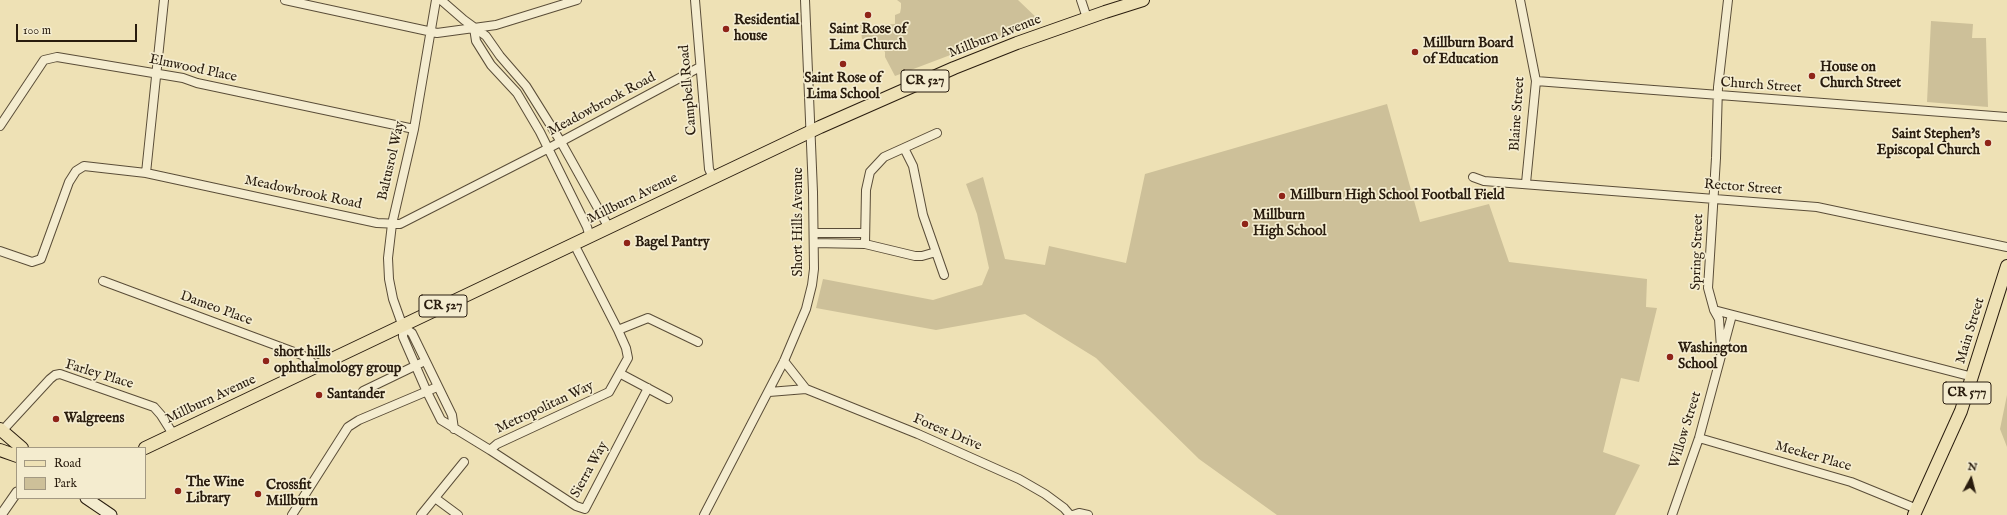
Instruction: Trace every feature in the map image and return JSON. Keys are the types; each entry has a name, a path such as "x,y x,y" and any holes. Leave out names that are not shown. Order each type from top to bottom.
{"main road":[{"name":"Millburn Avenue","path":"146,448 403,327 811,131 954,68 1087,18 1144,0"},
{"name":"Main Street","path":"1915,512 1961,411 2007,266"},
{"path":"1,430 21,447"},
{"path":"0,450 16,456"},
{"path":"87,499 111,515"}],"street":[{"path":"146,173 158,74 164,0"},
{"path":"285,0 437,33 496,25 577,0"},
{"name":"Baltusrol Way","path":"403,327 393,299 389,278 388,258 392,224 414,129 436,0"},
{"path":"441,0 474,28 486,36 500,56 522,81 561,142 609,228"},
{"name":"Campbell Road","path":"695,0 709,168 713,178"},
{"name":"Short Hills Avenue","path":"704,515 784,361 806,309 812,285 814,233 805,0"},
{"path":"1081,0 1087,18"},
{"name":"Blaine Street","path":"1520,0 1536,81 1526,183"},
{"name":"Spring Street","path":"1714,310 1708,288 1718,96 1728,0"},
{"path":"474,28 476,41 491,65 516,93 549,148 560,176 587,227 590,237"},
{"name":"Elmwood Place","path":"0,126 46,58 57,57 158,74 414,129"},
{"name":"Meadowbrook Road","path":"0,251 32,262 40,260 69,182 76,171 84,166 146,173 377,223 392,224 405,222 561,142 700,67"},
{"name":"Church Street","path":"1536,81 2007,117"},
{"path":"865,244 866,190 870,172 884,157 937,133"},
{"path":"904,148 913,166 921,206 944,275"},
{"name":"Rector Street","path":"1473,177 1484,181 1526,183 1817,207 2007,247"},
{"path":"814,233 865,233"},
{"path":"814,243 865,244 915,256 922,256 936,252"},
{"name":"Metropolitan Way","path":"403,327 403,337 441,420 490,450 497,444 609,392 621,374 628,358 628,353 618,330 574,244"},
{"name":"Dameo Place","path":"103,281 302,355 318,367"},
{"path":"1714,310 1973,377"},
{"name":"Willow Street","path":"1714,310 1718,319 1721,351"},
{"name":"Willow Street","path":"1672,515 1699,438 1721,351 1732,315"},
{"path":"618,330 648,318 698,342"},
{"path":"403,327 412,333 437,387 452,415 454,428"},
{"path":"363,391 425,361"},
{"name":"Forest Drive","path":"784,361 806,389"},
{"name":"Farley Place","path":"1,430 50,379 55,375 60,374 154,407 162,415 173,434"},
{"path":"621,374 668,399"},
{"path":"292,515 348,427 359,420 437,387"},
{"name":"Sierra Way","path":"490,450 576,506 584,509 648,388"},
{"name":"Forest Drive","path":"769,392 806,389 918,434 1024,482 1054,501 1071,515 1078,513 1088,515"},
{"name":"Meeker Place","path":"1699,438 1851,482 1915,512"},
{"path":"421,515 464,462"},
{"path":"1,515 16,493"},
{"path":"435,498 458,515"}],"green space":[{"path":"897,0 1018,0 1040,21 895,76 885,57 885,52 881,47 876,45 874,39 862,39 860,25 863,24 865,28 872,29 876,25 895,24 895,15 900,13 901,8 901,3"},
{"path":"1931,21 1973,24 1972,38 1986,38 1988,107 1927,102"},
{"name":"Millburn High School","path":"1387,104 1420,222 1489,204 1509,262 1647,279 1646,307 1657,308 1639,382 1621,378 1603,452 1640,465 1615,515 1277,515 1199,459 1096,358 1025,314 936,330 816,308 823,279 933,300 982,285 989,268 977,214 966,184 983,177 1005,259 1045,265 1049,246 1126,263 1145,174"},
{"path":"2007,395 2007,447 2000,429"}],"place":[{"name":"Saint Rose of Lima Church","path":"868,15"},
{"name":"Residential house","path":"726,29"},
{"name":"Millburn Board of Education","path":"1415,52"},
{"name":"Saint Rose of Lima School","path":"843,64"},
{"name":"House on Church Street","path":"1812,76"},
{"name":"Saint Stephen's Episcopal Church","path":"1988,143"},
{"name":"Millburn High School Football Field","path":"1282,196"},
{"name":"Millburn High School","path":"1245,224"},
{"name":"Bagel Pantry","path":"627,243"},
{"name":"Washington School","path":"1670,357"},
{"name":"short hills ophthalmology group","path":"266,361"},
{"name":"Santander","path":"319,395"},
{"name":"Walgreens","path":"56,419"},
{"name":"The Wine Library","path":"178,491"},
{"name":"Crossfit Millburn","path":"258,494"}]}
